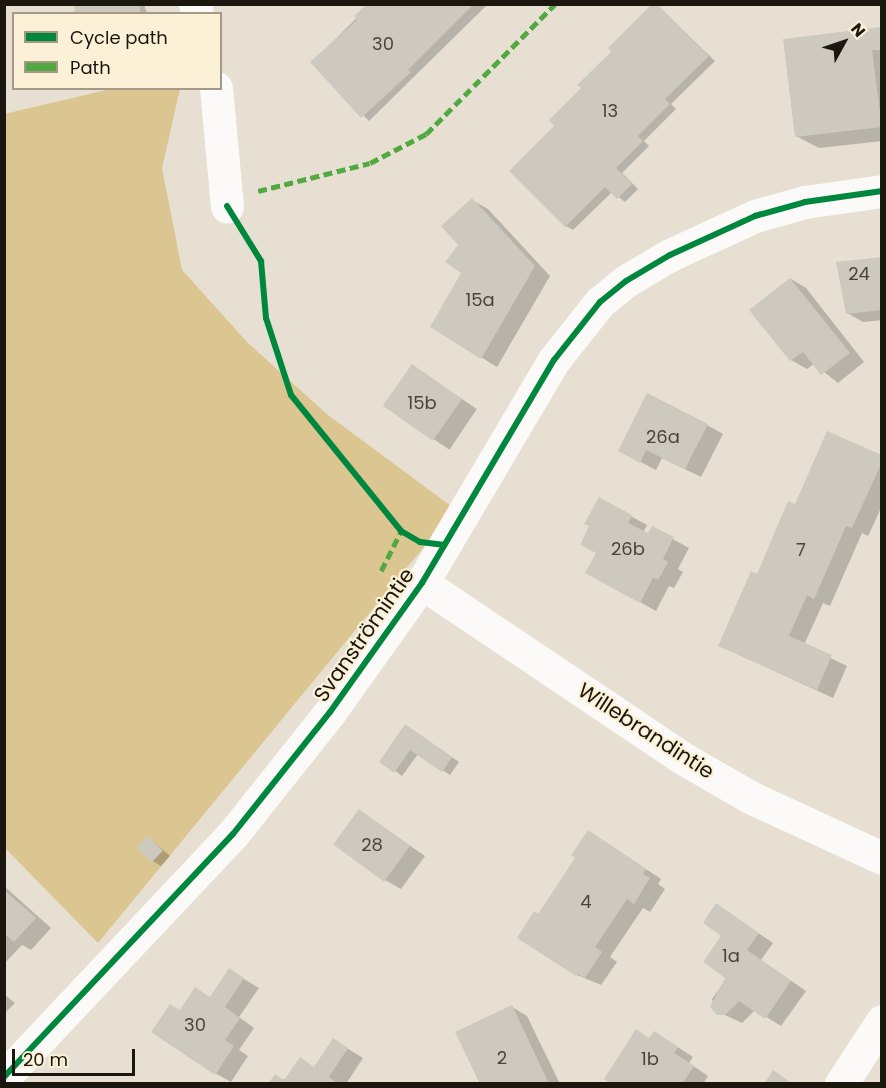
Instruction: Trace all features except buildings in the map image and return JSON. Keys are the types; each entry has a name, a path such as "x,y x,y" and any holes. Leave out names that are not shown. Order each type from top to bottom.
{"street":[{"path":"216,90 227,206"},
{"name":"Svanströmintie","path":"4,1077 233,834 330,711 422,583 554,360 600,302 626,281 670,255 755,216 805,202 882,191"},
{"name":"Willebrandintie","path":"422,583 684,759 750,797 882,858"},
{"path":"841,1083 882,1022"}],"shaded area":[{"path":"107,90 180,90 162,168 182,270 248,343 328,415 455,509 98,943 5,848 4,114"}],"marked path":[{"path":"258,191 370,163 426,134 555,4"},
{"path":"381,571 401,531"}],"cycle path":[{"path":"4,1077 233,834 330,712 422,583 554,360 600,302 626,281 670,255 755,216 805,202 882,191"},
{"path":"227,206 261,261 266,318 291,395 401,531 420,542 443,545"}]}
